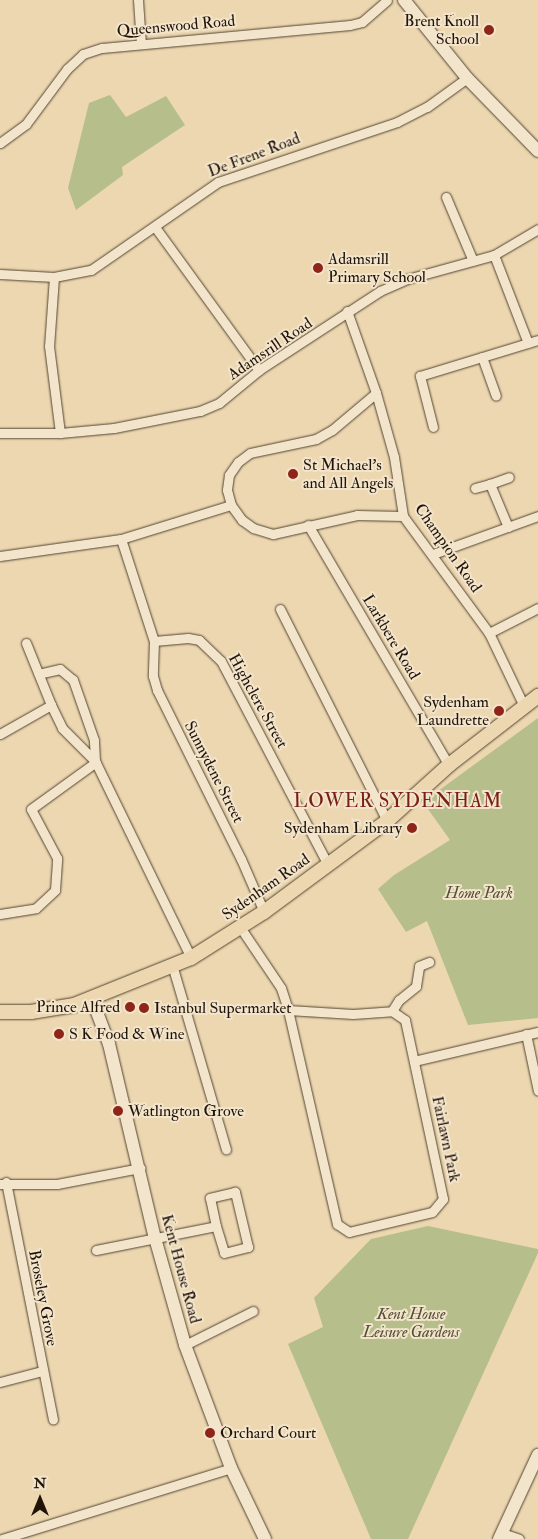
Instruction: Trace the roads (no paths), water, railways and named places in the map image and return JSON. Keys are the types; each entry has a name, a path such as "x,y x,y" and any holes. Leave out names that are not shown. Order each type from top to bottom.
{"main road":[{"name":"Sydenham Road","path":"0,1012 57,1009 92,999 173,968 191,958 264,912 387,821 449,765 538,696"}],"street":[{"path":"138,0 141,44"},
{"name":"Queenswood Road","path":"0,143 26,124 67,69 83,54 102,48 350,25 362,22 387,0"},
{"path":"404,0 467,78 538,151"},
{"name":"De Frene Road","path":"0,274 54,277 90,270 155,228 218,182 397,122 427,107 467,78"},
{"path":"446,197 473,261"},
{"path":"155,228 260,370"},
{"name":"Adamsrill Road","path":"0,433 60,433 114,428 200,410 219,402 260,370 324,330 347,311 407,279 494,255 538,229"},
{"path":"494,255 528,343"},
{"path":"54,277 49,346 60,433"},
{"name":"Champion Road","path":"347,311 376,393 394,458 403,516 433,554 489,633 524,706"},
{"path":"433,427 420,376 538,340"},
{"path":"482,357 496,396"},
{"path":"376,393 338,425 316,438 250,453 238,462 229,475 227,490 231,506 253,528 273,534 357,515 403,516"},
{"path":"475,488 509,478"},
{"path":"490,484 508,527"},
{"path":"0,556 121,539 231,506"},
{"path":"433,554 538,516"},
{"name":"Larkbere Road","path":"308,526 449,765"},
{"path":"121,539 154,641"},
{"path":"489,633 538,608"},
{"path":"280,610 387,821"},
{"name":"Highclere Street","path":"154,641 188,638 199,640 221,661 328,865"},
{"name":"Sunnydene Street","path":"154,641 153,676 157,690 241,859 264,912"},
{"path":"26,643 51,706 62,728 95,762 191,958"},
{"path":"39,674 60,669 73,680 94,740 95,762"},
{"path":"0,734 51,706"},
{"path":"0,914 36,908 55,890 57,858 31,809 95,762"},
{"name":"Fairlawn Park","path":"240,927 281,988 288,1010 337,1224 349,1232 432,1212 443,1200 405,1020 392,1010"},
{"path":"288,1010 353,1014 392,1010 399,1000 416,986 419,966 429,962"},
{"path":"173,968 226,1149"},
{"name":"Kent House Road","path":"92,999 109,1044 140,1168 154,1238 185,1345 231,1468 265,1539"},
{"path":"414,1060 538,1032"},
{"path":"526,1034 538,1091"},
{"path":"3,1183 57,1184 140,1168"},
{"name":"Broseley Grove","path":"3,1183 53,1419"},
{"path":"235,1192 248,1247 224,1253 216,1226 210,1198 235,1192"},
{"path":"96,1250 216,1226"},
{"path":"185,1345 253,1311"},
{"path":"0,1382 42,1371"},
{"path":"519,1539 501,1536 538,1455"},
{"path":"2,1539 231,1468"}],"place":[{"name":"Brent Knoll School","path":"489,30"},
{"name":"Adamsrill Primary School","path":"318,268"},
{"name":"St Michael's and All Angels","path":"293,474"},
{"name":"Sydenham Laundrette","path":"499,711"},
{"name":"Sydenham Library","path":"412,828"},
{"name":"Prince Alfred","path":"130,1007"},
{"name":"Istanbul Supermarket","path":"144,1008"},
{"name":"S K Food & Wine","path":"59,1034"},
{"name":"Watlington Grove","path":"118,1111"},
{"name":"Orchard Court","path":"210,1433"}],"district":[{"name":"LOWER SYDENHAM","path":"398,802"}],"park label":[{"name":"Home Park","path":"479,893"},
{"name":"Kent House Leisure Gardens","path":"411,1323"}]}
